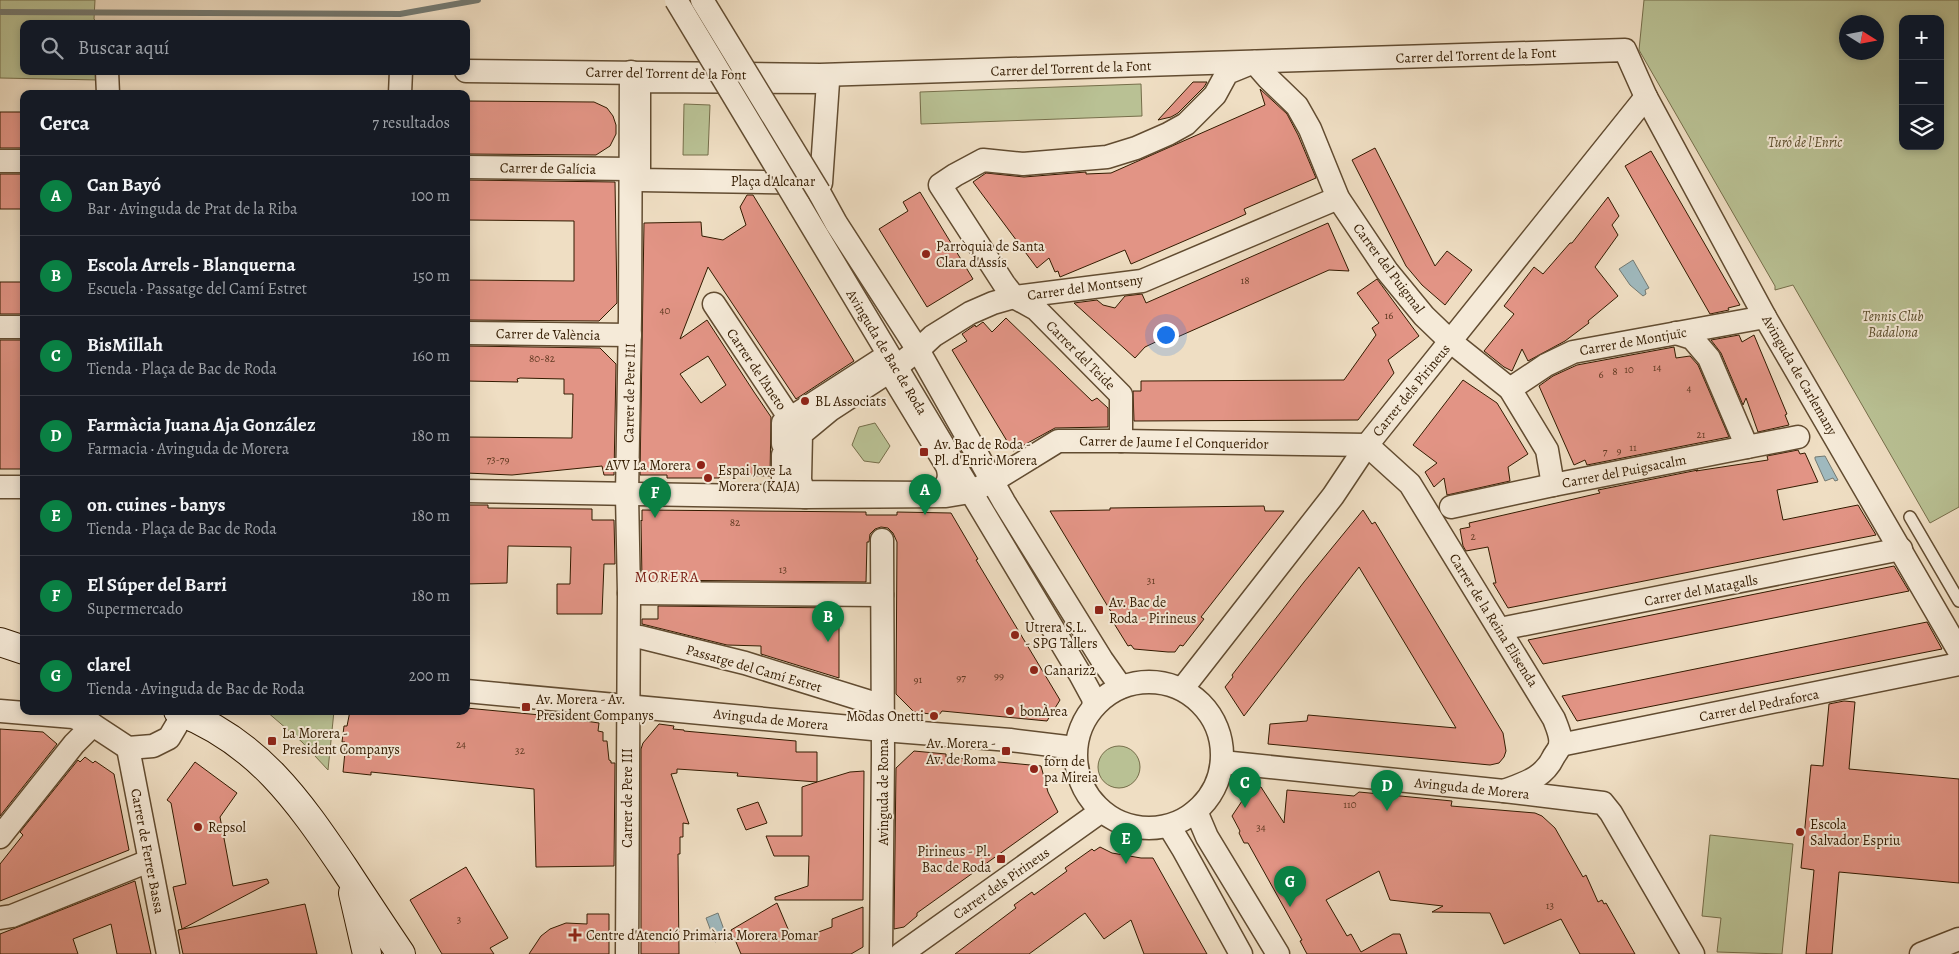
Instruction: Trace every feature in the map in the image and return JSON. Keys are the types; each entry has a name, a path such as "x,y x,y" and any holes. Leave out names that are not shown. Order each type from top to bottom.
{"street":[{"name":"Avinguda de Bac de Roda","path":"676,0 798,203 893,369 1080,674 1093,698 1094,705"},
{"name":"Avinguda de Bac de Roda","path":"702,0 836,223 918,350 1004,502 1093,646 1121,687"},
{"name":"Carrer del Torrent de la Font","path":"470,71 820,75 1625,50 1646,97"},
{"name":"Carrer del Teide","path":"1121,441 1120,395 1036,309 1014,297 940,185 983,160 1023,164 1107,157 1136,148 1186,124 1215,95 1227,73 1254,62"},
{"name":"Carrer del Puigmal","path":"1254,62 1297,106 1310,129 1338,198 1387,271 1424,316 1450,341 1510,389 1547,450 1553,485"},
{"name":"Carrer de Pere III","path":"627,954 629,593 626,494 635,175 631,72"},
{"path":"107,75 108,90"},
{"path":"400,90 401,75"},
{"name":"Plaça d'Alcanar","path":"641,82 828,82 821,182 635,175 639,85 641,82"},
{"name":"Avinguda de Carlemany","path":"1646,97 1765,317 1959,650"},
{"name":"Carrer dels Pirineus","path":"1183,688 1333,496 1367,445 1646,97"},
{"path":"0,161 20,162"},
{"name":"Carrer de Galícia","path":"470,167 635,175"},
{"name":"Carrer del Montseny","path":"893,369 933,336 970,313 993,303 1014,297 1142,281 1338,198"},
{"name":"Carrer de l'Aneto","path":"714,304 796,426"},
{"name":"Carrer de Montjuïc","path":"1510,389 1546,365 1573,352 1765,317"},
{"path":"0,327 20,327"},
{"name":"Carrer de València","path":"470,333 630,335"},
{"path":"1676,334 1692,338 1710,358 1746,447"},
{"path":"470,491 805,495 932,493 940,491 947,484 949,475 947,466 893,369 882,359 796,426 783,423 783,444 786,444 786,449 785,455 783,455 783,486 789,492 805,495"},
{"name":"Carrer del Puigsacalm","path":"1451,507 1798,437"},
{"name":"Carrer de Jaume I el Conqueridor","path":"805,495 946,496 970,492 993,481 1058,441 1367,445"},
{"name":"Carrer de la Reina Elisenda","path":"1367,445 1410,484 1554,719 1559,734 1560,746"},
{"path":"0,487 20,487"},
{"name":"Avinguda de Roma","path":"881,954 882,540"},
{"name":"Carrer del Matagalls","path":"1500,629 1901,550"},
{"path":"629,593 882,595"},
{"name":"Passatge del Camí Estret","path":"640,637 745,663 867,701"},
{"path":"0,642 20,649"},
{"name":"Carrer del Pedraforca","path":"1560,746 1959,664"},
{"path":"1144,680 1164,682 1183,688 1201,701 1214,719 1222,749 1222,762 1214,789 1196,811 1168,826 1150,829 1131,826 1113,820 1100,812 1079,780 1075,748 1078,733 1094,705 1121,687 1144,680"},
{"name":"Avinguda de Morera","path":"470,691 1010,740 1075,748"},
{"path":"0,711 20,713"},
{"path":"42,715 88,718 128,748 153,746 169,738 180,715"},
{"path":"187,715 244,747 290,791 401,954"},
{"path":"0,837 74,744 88,718"},
{"path":"1504,791 1542,774 1551,763 1560,746"},
{"name":"Carrer de Ferrer Bassa","path":"128,748 168,954"},
{"name":"Avinguda de Morera","path":"1222,762 1504,791 1603,804 1611,814 1693,954"},
{"path":"1196,811 1206,837 1278,954"},
{"name":"Carrer dels Pirineus","path":"901,954 1100,812"},
{"path":"1168,826 1183,849 1241,954"},
{"path":"0,918 12,916 149,861"},
{"path":"349,876 366,954"},
{"path":"349,876 386,954"},
{"path":"1921,954 1959,939"}],"lane":[{"path":"1910,517 1959,601"}],"green space":[{"path":"0,0 95,0 95,20 20,20 20,75 99,75 99,80 0,78"},
{"name":"Turó de l'Enric","path":"1644,0 1959,0 1959,507 1930,523 1793,285 1775,290 1775,286 1639,50"},
{"path":"1141,84 1142,116 921,124 920,92"},
{"path":"684,104 710,105 708,155 683,155"},
{"path":"875,423 890,446 879,463 864,461 852,445 859,427"},
{"path":"271,715 334,715 328,770 302,742"},
{"path":"1115,746 1123,746 1134,752 1140,767 1134,782 1123,788 1115,788 1104,782 1098,771 1098,763 1104,752"},
{"path":"1710,835 1793,844 1782,954 1717,952 1721,918 1702,916"}],"water":[{"path":"1633,260 1649,288 1645,290 1646,294 1643,296 1630,285 1619,269"},
{"path":"1825,456 1838,480 1835,481 1833,478 1825,481 1815,457"},
{"path":"718,913 727,938 715,942 706,918"}],"building":[{"path":"1193,82 1207,82 1178,113 1158,120"},
{"path":"1260,89 1287,114 1316,178 1244,209 1246,214 1131,264 1125,250 1060,277 1058,271 1055,272 1049,258 1037,268 973,182 986,173 1024,177 1086,172 1086,174 1111,173 1265,105"},
{"path":"470,101 594,102 607,108 613,116 616,125 616,134 610,146 596,155 470,154"},
{"path":"0,112 20,112 20,148 0,148"},
{"path":"1375,148 1435,266 1447,251 1472,270 1445,305 1422,285 1406,266 1352,160"},
{"path":"1651,151 1740,305 1728,308 1729,310 1710,314 1625,166"},
{"path":"0,174 20,174 20,209 0,209"},
{"path":"470,180 615,182 617,303 599,321 470,320 470,280 574,281 574,221 470,220"},
{"name":"Parròquia de Santa Clara d'Assís","path":"920,192 973,279 927,307 879,229 908,211 903,202"},
{"path":"747,195 753,195 854,361 796,399 708,267 680,339 707,320 771,417 770,476 720,475 719,478 667,478 667,475 640,475 644,223 701,222 702,236 723,240 746,225 740,207","holes":["708,356 726,385 701,403 680,374"]},
{"path":"1608,197 1619,216 1612,225 1618,235 1595,267 1618,296 1588,321 1589,323 1565,341 1528,361 1522,349 1512,371 1504,367 1484,351 1514,314 1504,306 1534,267 1543,274 1572,243"},
{"path":"1328,223 1349,271 1329,270 1164,343 1162,339 1145,347 1135,358 1074,303 1097,300 1103,305 1115,308 1125,296 1142,294 1146,303"},
{"path":"1377,279 1419,336 1388,360 1394,373 1358,420 1134,421 1133,391 1141,391 1141,381 1344,380 1376,335 1372,328 1379,323 1357,293"},
{"path":"0,282 20,282 20,314 0,314"},
{"path":"1006,318 1092,401 1097,398 1108,408 1108,427 1055,428 1013,451 952,350 967,341 962,334 975,325 976,327 983,322 992,332"},
{"path":"1739,335 1742,342 1754,335 1787,414 1785,415 1789,425 1758,432 1746,398 1743,405 1721,353 1711,340"},
{"path":"0,340 20,340 20,469 0,469"},
{"path":"470,346 600,348 616,364 614,475 604,475 602,466 512,475 470,473 470,437 572,438 573,394 564,394 564,379 520,378 517,379 518,382 470,381"},
{"path":"1674,347 1676,358 1690,356 1698,365 1729,437 1587,465 1585,460 1574,465 1539,386 1553,376 1577,365"},
{"path":"1463,380 1497,403 1528,454 1508,467 1510,481 1447,495 1444,478 1434,487 1425,472 1437,463 1413,445"},
{"path":"1798,450 1800,454 1805,453 1818,482 1777,490 1783,520 1858,505 1876,535 1508,608 1493,583 1496,583 1488,547 1466,551 1463,546 1460,529 1470,527 1469,523 1600,493 1598,490 1698,470 1696,471 1768,460 1767,456"},
{"path":"470,505 488,505 488,508 592,509 592,520 614,520 615,564 604,564 602,614 557,614 557,584 570,584 571,547 508,546 507,583 470,584"},
{"path":"1264,506 1265,511 1284,511 1201,617 1204,619 1183,646 1180,645 1175,652 1134,649 1131,645 1128,646 1110,617 1113,615 1050,511 1110,510 1110,508"},
{"path":"642,510 866,512 866,515 897,515 897,512 951,513 978,559 976,560 1060,700 1047,721 942,711 939,715 914,712 896,694 897,542 893,533 888,528 881,527 875,529 870,534 869,542 867,542 866,582 642,580"},
{"path":"1363,510 1372,524 1375,522 1503,733 1506,751 1499,763 1490,765 1268,744 1270,724 1307,721 1308,715 1456,728 1359,567 1244,716 1225,687 1233,677 1232,675 1304,582"},
{"path":"1894,566 1909,591 1543,664 1528,640"},
{"path":"658,606 839,608 839,678 761,654 761,646 727,645 642,624 642,619 658,619"},
{"path":"1927,622 1942,649 1577,721 1562,696"},
{"path":"1844,701 1855,702 1849,769 1959,779 1959,883 1839,872 1832,954 1806,954 1814,870 1801,868 1811,765 1823,766 1829,704"},
{"path":"470,708 551,716 599,723 598,731 603,732 603,741 607,741 609,760 611,763 615,763 614,866 536,867 534,789 371,772 371,775 343,772 345,742 342,742 344,726 347,726 349,715 470,715"},
{"path":"659,724 674,726 673,729 684,731 796,741 796,752 817,752 817,782 737,776 738,773 677,769 677,773 671,774 689,824 683,823 683,837 680,837 680,854 678,854 679,954 641,954 641,749 643,743"},
{"path":"0,729 43,732 57,744 0,816"},
{"path":"914,751 946,754 946,757 1041,766 1048,792 1058,812 917,913 917,916 904,927 894,929 896,768"},
{"path":"85,757 93,763 95,761 114,774 129,850 0,901 0,864 23,835 20,832 78,760 80,762"},
{"name":"Repsol","path":"195,762 237,793 220,817 233,886 267,879 269,883 182,929 173,887 186,884 171,803 167,800"},
{"path":"864,771 863,900 775,900 775,897 808,886 809,856 774,856 766,836 802,836 802,787 850,772"},
{"path":"1247,786 1261,787 1284,823 1287,790 1354,796 1359,792 1452,801 1451,806 1535,813 1542,816 1555,828 1583,877 1586,875 1598,902 1602,900 1604,904 1606,903 1635,954 1580,954 1561,919 1504,944 1490,913 1432,912 1443,906 1390,900 1379,871 1326,900 1347,936 1351,934 1361,952 1393,934 1400,934 1407,954 1307,954 1300,941 1302,940 1248,843 1244,843 1232,816 1242,801"},
{"path":"758,802 767,823 746,830 737,809"},
{"path":"1100,847 1112,853 1153,858 1207,954 1144,954 1131,920 1104,939 1085,913 1029,954 955,954 1016,908 1014,905 1032,892 1034,895 1067,871 1065,868 1092,849 1094,851"},
{"path":"466,867 508,938 490,948 494,954 442,954 410,900"},
{"path":"135,881 151,954 117,954 111,924 73,939 78,954 0,954 0,934"},
{"path":"777,903 791,936 802,932 805,937 832,927 832,919 863,907 863,947 851,954 741,954 731,930"},
{"path":"305,904 317,954 183,954 178,930"},
{"name":"Centre d'Atenció Primària Morera Pomar","path":"587,914 609,914 609,954 529,954 541,936 550,929 566,923 587,924"}],"waterway":[{"path":"0,12 400,14 478,0"}],"place":[{"name":"Parròquia de Santa Clara d'Assís","path":"926,254"},
{"name":"BL Associats","path":"805,401"},
{"name":"Av. Bac de Roda - Pl. d'Enric Morera","path":"924,452"},
{"name":"AVV La Morera","path":"701,465"},
{"name":"Espai Jove La Morera (KAJA)","path":"708,478"},
{"name":"Can Bayó","path":"925,515"},
{"name":"El Súper del Barri","path":"655,518"},
{"name":"Av. Bac de Roda - Pirineus","path":"1099,610"},
{"name":"Utrera S.L. - SPG Tallers","path":"1015,635"},
{"name":"Escola Arrels - Blanquerna","path":"828,642"},
{"name":"Canariz2","path":"1034,670"},
{"name":"Av. Morera - Av. President Companys","path":"526,707"},
{"name":"bonÀrea","path":"1010,711"},
{"name":"Modas Onetti","path":"934,716"},
{"name":"La Morera - President Companys","path":"272,741"},
{"name":"Av. Morera - Av. de Roma","path":"1006,751"},
{"name":"forn de pa Mireia","path":"1034,769"},
{"name":"BisMillah","path":"1245,808"},
{"name":"Farmàcia Juana Aja González","path":"1387,811"},
{"name":"Repsol","path":"198,827"},
{"name":"Escola Salvador Espriu","path":"1800,832"},
{"name":"Pirineus - Pl. Bac de Roda","path":"1001,859"},
{"name":"on. cuines - banys","path":"1126,864"},
{"name":"clarel","path":"1290,907"},
{"name":"Centre d'Atenció Primària Morera Pomar","path":"575,935"}],"district":[{"name":"MORERA","path":"667,577"}],"park label":[{"name":"Tennis Club Badalona","path":"1893,324"}]}
